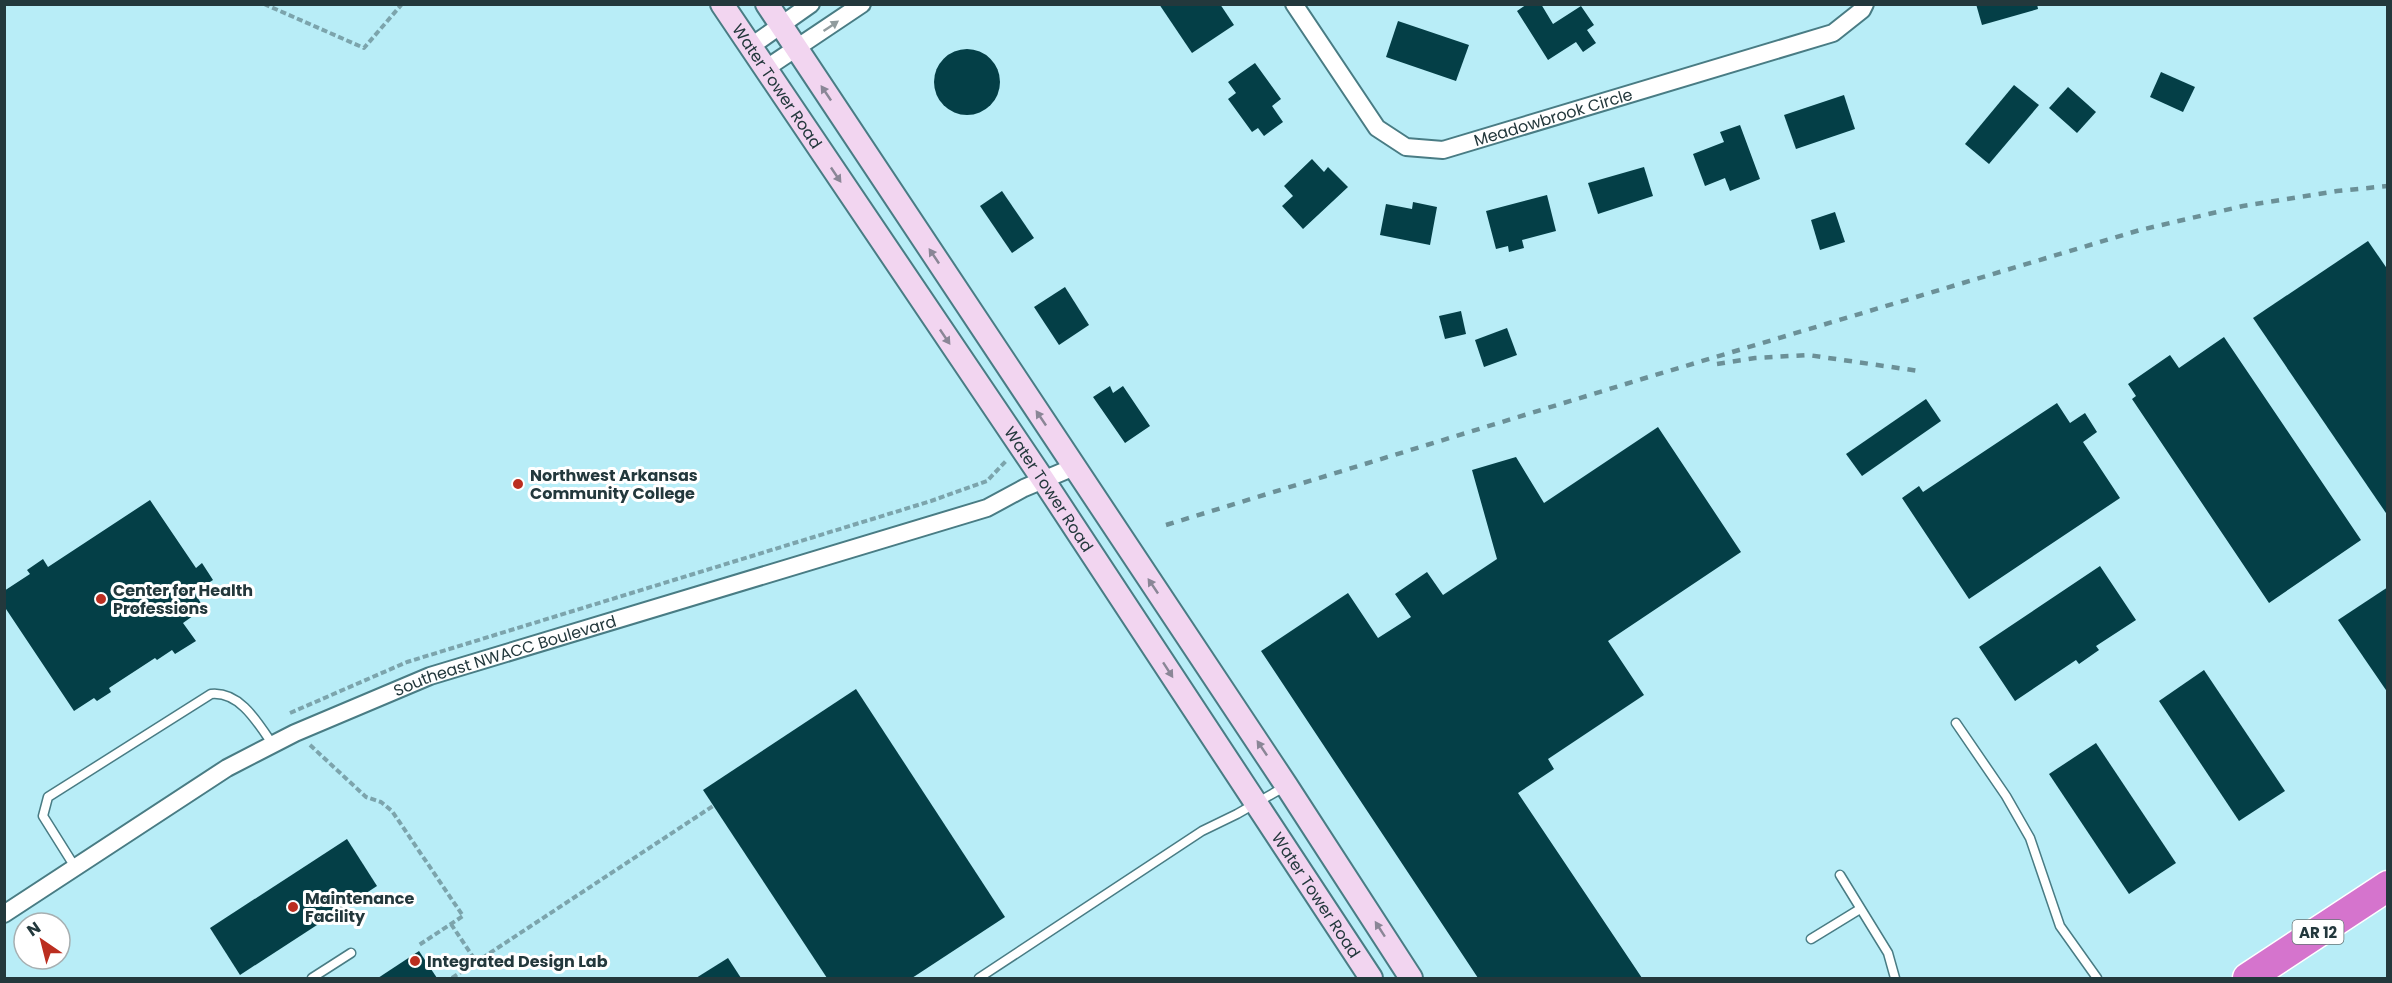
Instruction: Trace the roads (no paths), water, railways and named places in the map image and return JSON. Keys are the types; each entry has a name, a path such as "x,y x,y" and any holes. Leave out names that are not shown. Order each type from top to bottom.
{"highway":[{"name":"AR 12","path":"2248,978 2388,886"}],"street":[{"name":"Water Tower Road","path":"722,4 1044,481 1371,978"},
{"name":"Water Tower Road","path":"767,4 1286,785 1411,978"},
{"path":"750,47 811,4"},
{"path":"765,69 862,4"},
{"name":"Meadowbrook Circle","path":"1294,4 1377,128 1406,147 1443,150 1833,33 1863,10 1865,4"},
{"name":"Southeast NWACC Boulevard","path":"4,914 227,768 295,733 430,676 987,508 1024,488 1074,467"}],"lane":[{"path":"75,867 44,816 48,797 211,694 221,693 234,698 247,710 273,745"},
{"path":"1956,723 2006,796 2030,838 2060,926 2097,978"},
{"path":"979,978 1202,831 1286,785"},
{"path":"1840,875 1888,953 1895,978"},
{"path":"1810,939 1860,909"},
{"path":"312,978 351,953"}],"railway":[{"path":"1166,525 2140,230 2243,206 2337,191 2388,186"},
{"path":"1717,364 1755,358 1808,355 1919,371"}],"place":[{"name":"Northwest Arkansas Community College","path":"518,484"},
{"name":"Center for Health Professions","path":"101,599"},
{"name":"Maintenance Facility","path":"293,907"},
{"name":"Integrated Design Lab","path":"415,961"}]}
